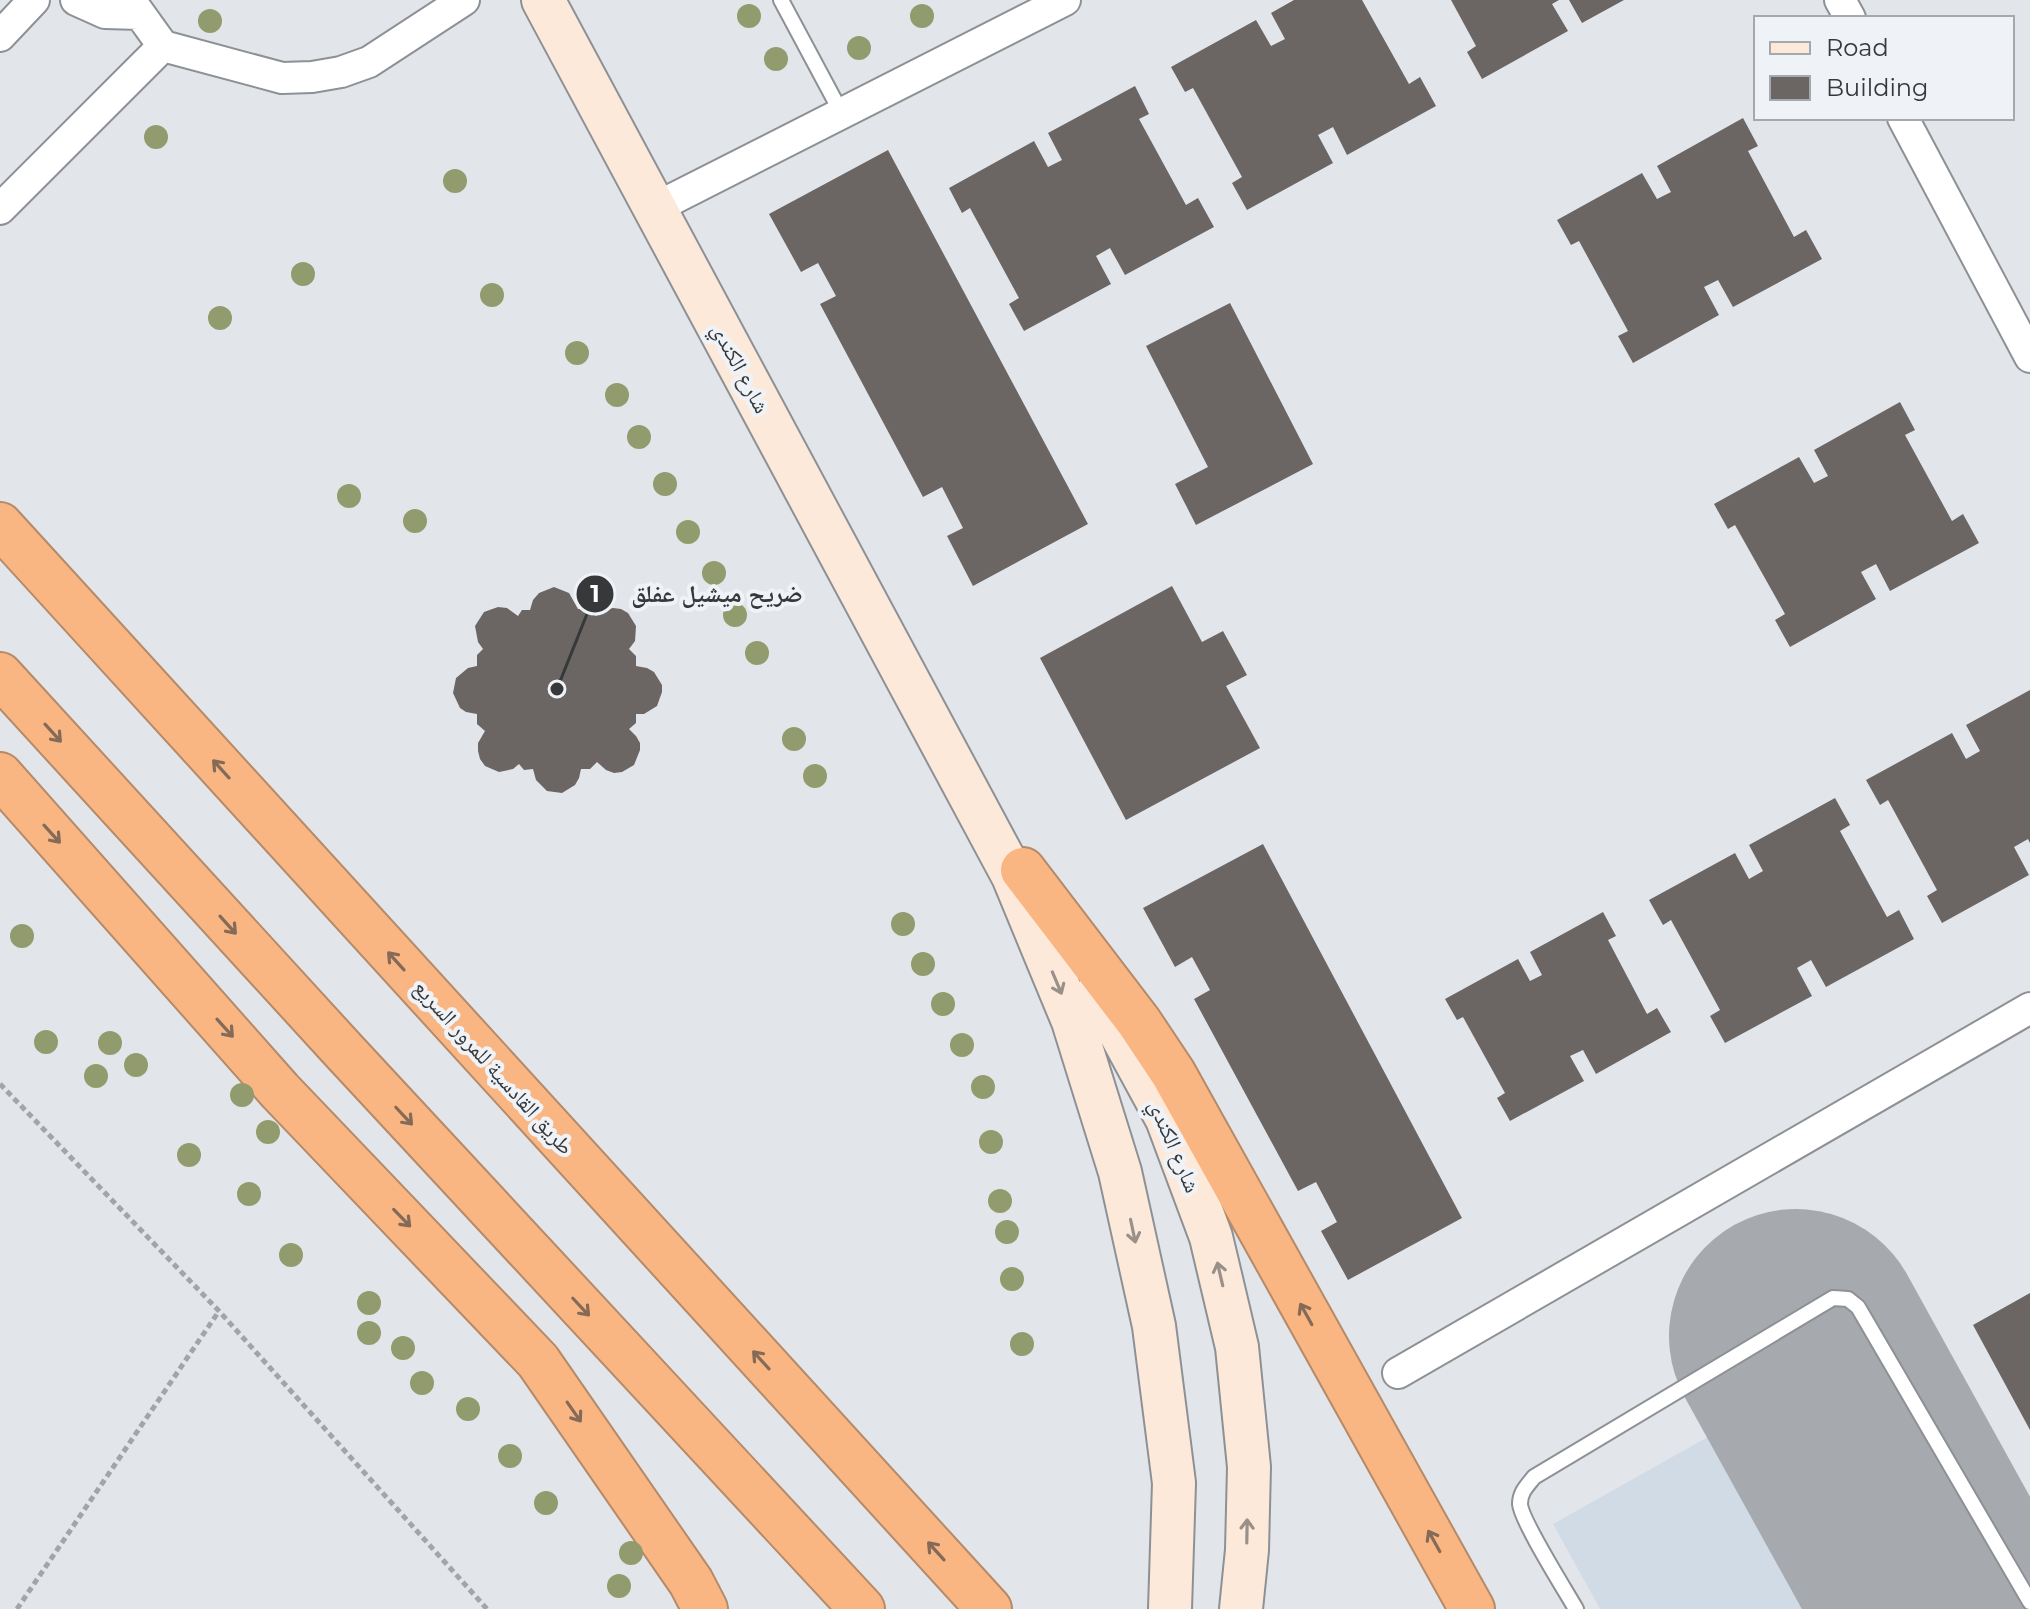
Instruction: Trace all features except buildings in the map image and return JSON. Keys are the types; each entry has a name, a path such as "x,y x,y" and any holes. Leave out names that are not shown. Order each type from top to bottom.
{"highway":[{"name":"طريق القادسية للمرور السريع","path":"0,525 989,1609"},
{"path":"0,675 862,1609"},
{"path":"0,775 280,1091 538,1361 691,1582 705,1609"},
{"path":"1023,870 1139,1022 1173,1073 1472,1609"}],"street":[{"path":"0,36 34,0"},
{"path":"76,0 105,13 135,7 163,46 282,78 341,72 369,62 464,0"},
{"name":"شارع الكندي","path":"543,0 1013,876 1073,1021 1120,1172 1154,1326 1174,1483 1170,1609"},
{"path":"655,208 1065,0"},
{"path":"0,209 163,46"},
{"path":"1904,120 2030,357"},
{"name":"شارع الكندي","path":"939,736 1102,998 1167,1119 1211,1237 1237,1347 1249,1467 1247,1550 1241,1609"},
{"path":"1398,1373 2030,1008"}],"lane":[{"path":"781,0 842,114"},
{"path":"1576,1609 1526,1521 1520,1506 1523,1490 1534,1477 1833,1298 1848,1299 1858,1307 2030,1602"}],"path":[{"path":"0,1084 219,1311 487,1609"},
{"path":"17,1609 219,1311"}],"shaded area":[{"path":"1761,1407 1873,1609 1600,1609 1553,1524"}],"runway":[{"path":"1796,1336 1947,1609"}],"place":[{"name":"ضريح ميشيل عفلق","path":"557,689"}]}
